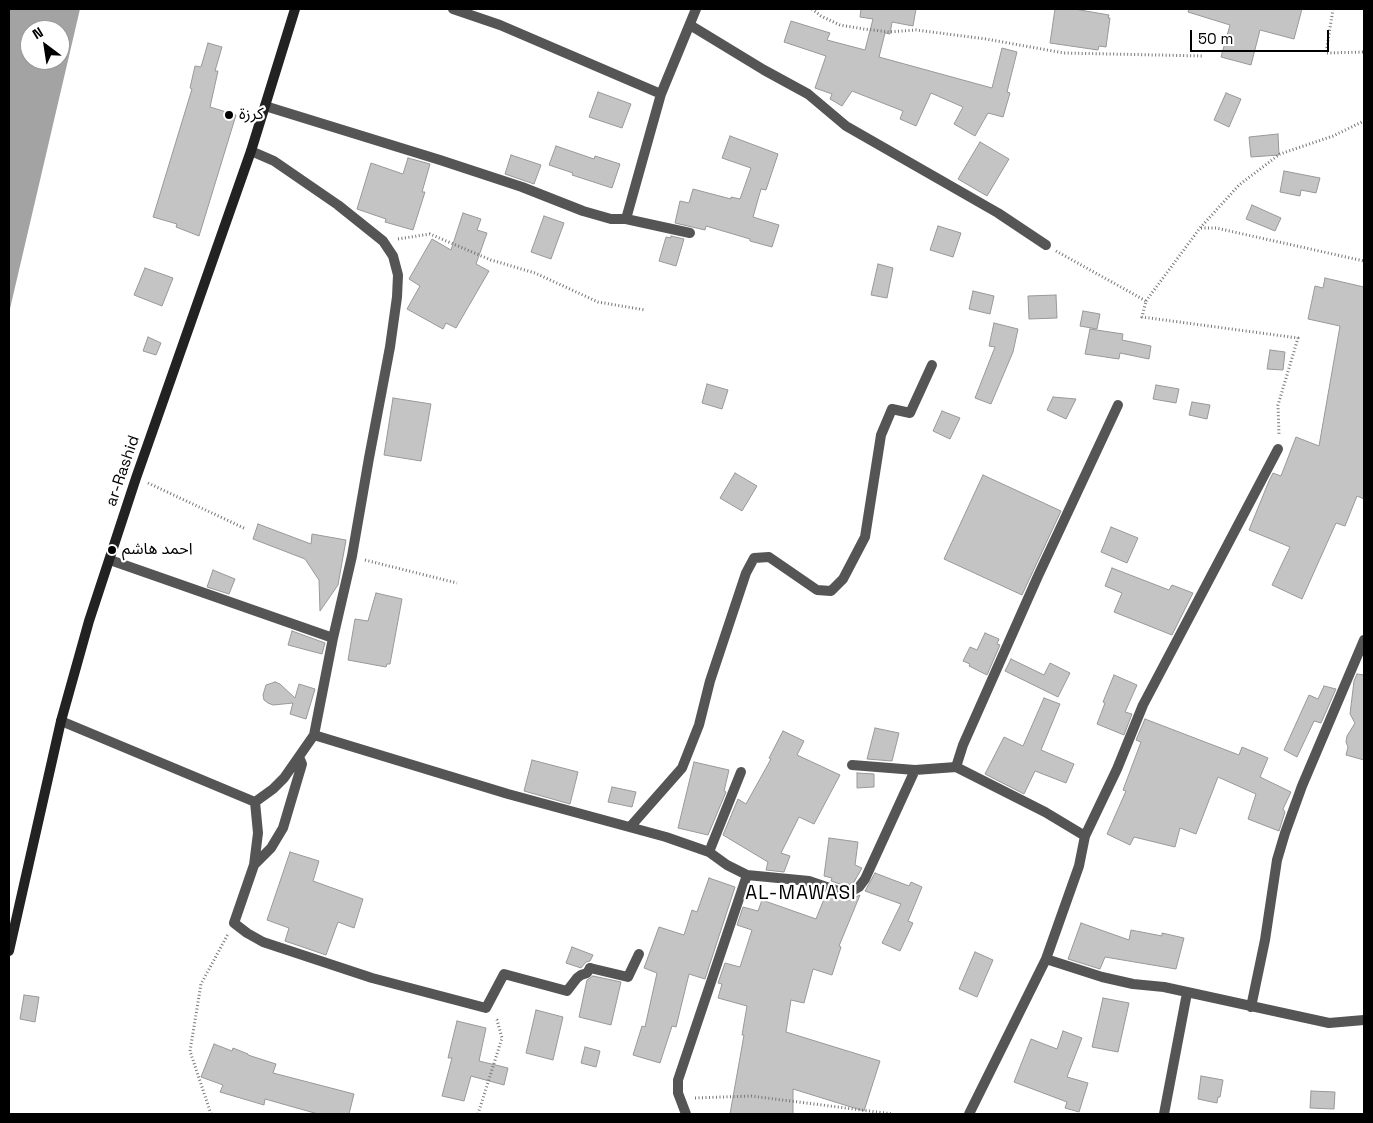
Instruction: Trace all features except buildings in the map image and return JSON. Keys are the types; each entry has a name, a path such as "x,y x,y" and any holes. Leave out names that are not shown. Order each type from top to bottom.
{"main road":[{"name":"ar-Rashid","path":"9,951 61,721 90,621 136,478 251,151 295,9"}],"street":[{"path":"453,9 500,25 661,94"},
{"path":"626,219 661,94 696,9"},
{"path":"690,25 808,94 846,126 998,213 1046,245"},
{"path":"265,106 522,187 583,211 611,219 626,219 690,233"},
{"path":"251,151 274,161 338,205 383,241 393,256 398,276 390,347 352,556 333,638 314,735 284,778 273,790 255,802"},
{"path":"630,827 682,768 699,725 710,680 746,572 754,558 769,557 817,590 831,591 843,580 865,537 882,436 892,409 910,413 932,365"},
{"path":"956,767 963,745 1038,576 1118,405"},
{"path":"969,1114 1046,959 1079,866 1085,836 1117,769 1143,705 1278,448"},
{"path":"110,560 333,638"},
{"path":"1251,1007 1265,940 1277,860 1285,833 1302,786 1364,640"},
{"path":"61,721 255,802"},
{"path":"314,735 508,794 666,837 709,852 727,865 747,875 809,880 848,894 859,887 865,880 914,770"},
{"path":"254,865 272,848 283,828 302,764 299,757"},
{"path":"852,765 914,770 956,767 1045,812 1085,836"},
{"path":"709,852 742,772"},
{"path":"255,802 258,832 254,865 234,923 263,942 372,978 486,1008 504,974 567,991 576,978 587,973 590,968 628,977 639,954"},
{"path":"686,1114 678,1093 678,1080 747,875"},
{"path":"1046,959 1102,977 1133,984 1164,987 1329,1023 1364,1020"},
{"path":"1164,1114 1187,993"}],"path":[{"path":"812,9 821,16 840,25 889,32 925,31 986,38 1064,53 1204,56"},
{"path":"1333,9 1326,53 1364,52"},
{"path":"1278,448 1278,405 1298,338 1142,317 1146,302 1200,228 1239,186 1280,154 1333,136 1364,121"},
{"path":"1200,228 1216,228 1364,261"},
{"path":"383,241 430,234 491,260 535,272 598,302 645,310"},
{"path":"1046,245 1146,302"},
{"path":"136,478 246,529"},
{"path":"352,556 456,583"},
{"path":"211,1114 190,1051 200,984 234,923"},
{"path":"478,1114 502,1038 497,1020 486,1008"},
{"path":"681,1099 751,1096 893,1114"}],"shaded area":[{"path":"9,9 80,9 70,52 70,20 20,20 20,70 66,70 9,313"}],"place":[{"name":"كرزة","path":"229,115"},
{"name":"احمد هاشم","path":"112,550"}],"district":[{"name":"AL-MAWASI","path":"801,894"}]}
